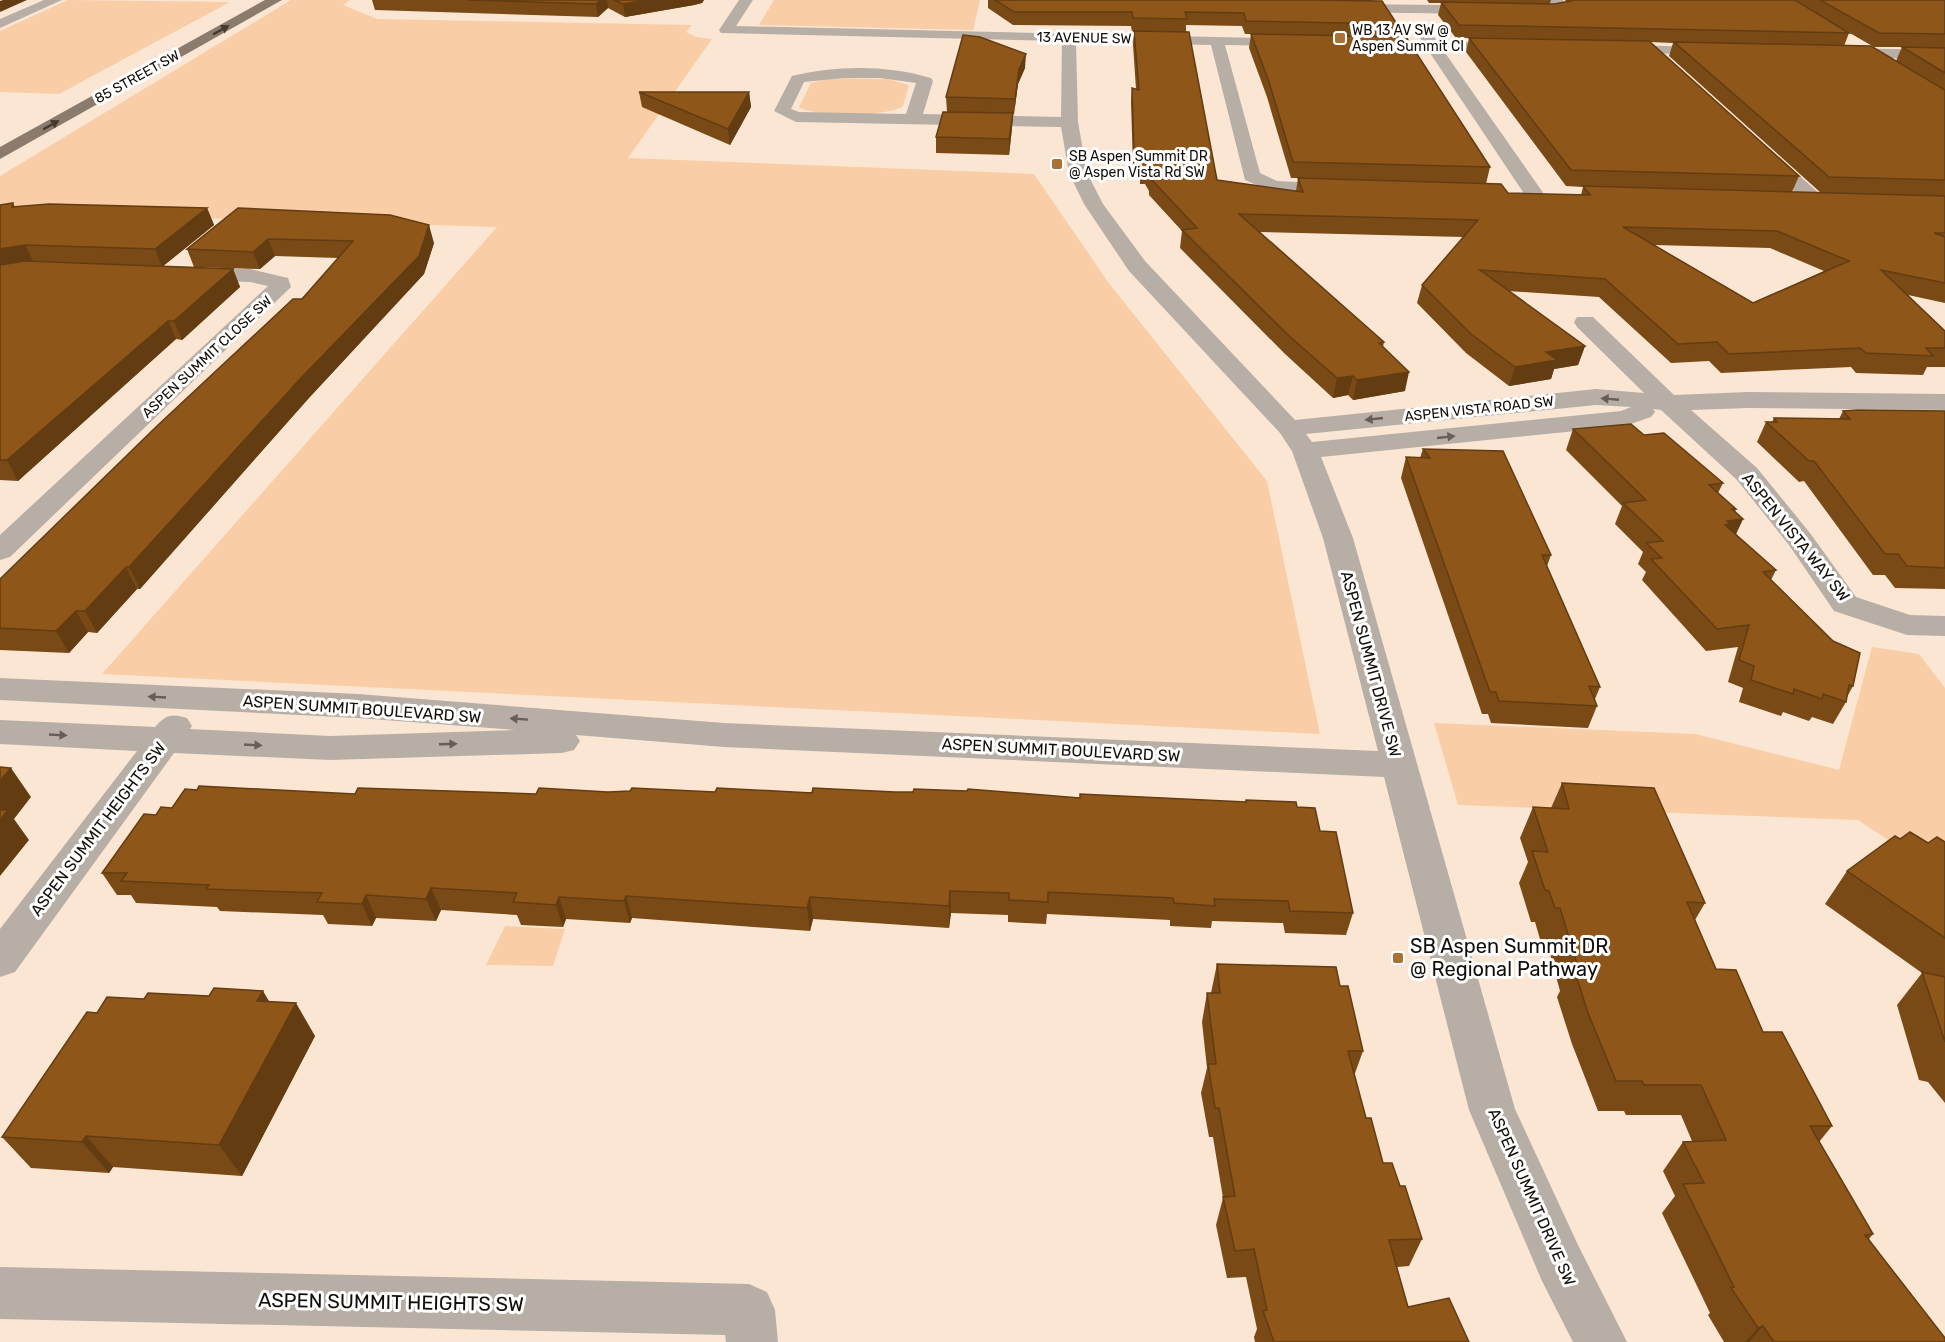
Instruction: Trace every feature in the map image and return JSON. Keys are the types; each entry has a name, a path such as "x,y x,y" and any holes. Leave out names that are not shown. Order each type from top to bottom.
{"main road":[{"name":"85 STREET SW","path":"39,114 247,0"},
{"name":"85 STREET SW","path":"0,154 275,0"}],"street":[{"path":"0,24 55,0"},
{"name":"13 AVENUE SW","path":"746,0 726,30 1312,43"},
{"path":"1326,7 1551,12 1562,9 1556,0"},
{"path":"1407,9 1534,194"},
{"path":"1843,36 1899,72"},
{"name":"ASPEN SUMMIT DRIVE SW","path":"1069,38 1069,122 1078,173 1094,204 1137,266 1289,428 1305,452 1338,538 1492,1110 1560,1263 1601,1342"},
{"path":"1217,41 1252,176 1273,186 1359,190"},
{"path":"1348,43 1523,47"},
{"path":"1603,48 1731,51"},
{"path":"1649,49 1666,65"},
{"path":"1824,53 1945,55"},
{"path":"913,119 925,81 910,75 817,74 798,79 782,111 796,117 1069,122"},
{"path":"1755,145 1816,201"},
{"path":"1511,194 1558,195"},
{"path":"1793,201 1840,202"},
{"name":"ASPEN SUMMIT CLOSE SW","path":"0,551 279,287 280,283 275,280 262,278 169,274 195,253"},
{"name":"ASPEN VISTA WAY SW","path":"1585,322 1668,403 1747,474 1800,539 1845,604 1907,625 1945,626"},
{"name":"ASPEN VISTA ROAD SW","path":"1289,428 1596,397 1668,403 1748,400 1945,402"},
{"name":"ASPEN VISTA ROAD SW","path":"1305,452 1625,418 1668,403"},
{"path":"0,521 31,523"},
{"name":"ASPEN SUMMIT BOULEVARD SW","path":"0,689 358,706 724,735 1399,765"},
{"name":"ASPEN SUMMIT HEIGHTS SW","path":"0,960 196,698"},
{"name":"ASPEN SUMMIT BOULEVARD SW","path":"0,732 330,748 724,735"},
{"name":"ASPEN SUMMIT HEIGHTS SW","path":"0,1293 749,1310 752,1342"}],"shaded area":[{"path":"68,0 230,2 59,94 0,92 0,31"},
{"path":"291,0 350,0 343,5 377,19 692,25 686,32 696,37 712,39 628,158 1034,174 1108,282 1267,481 1320,734 102,674 497,227 0,212 0,176"},
{"path":"774,0 980,0 973,30 759,25"},
{"path":"830,78 887,79 909,85 903,106 895,110 868,114 834,114 819,113 799,107 811,83"},
{"path":"1872,647 1919,654 1945,688 1945,878 1858,820 1458,805 1434,723 1695,734 1839,770"},
{"path":"505,926 565,929 553,966 486,965"}],"building":[{"path":"467,0 601,0 596,4"},
{"path":"614,0 649,0 623,4"},
{"path":"995,0 1382,1 1397,24 1246,21 1244,13 1185,12 1187,19 1133,18 1132,12 1014,12"},
{"path":"1572,0 1795,0 1849,33 1459,25 1441,2 1554,4"},
{"path":"1820,0 1945,0 1945,34 1879,33"},
{"path":"1134,31 1189,32 1217,180 1303,192 1298,178 1501,184 1508,193 1590,195 1583,186 1945,196 1945,233 1934,233 1945,237 1945,283 1881,270 1945,331 1945,348 1926,348 1933,356 1866,353 1860,348 1729,354 1717,342 1678,344 1605,279 1480,270 1585,346 1546,352 1557,360 1515,367 1471,334 1422,285 1478,220 1239,214 1384,342 1379,343 1409,372 1357,380 1353,376 1337,378 1287,334 1182,230 1197,228 1151,179 1153,178 1146,168 1142,167 1141,161 1138,161 1137,151 1134,151 1132,88 1139,90","holes":["1623,227 1777,231 1849,261 1753,303"]},
{"path":"1251,34 1406,37 1490,167 1293,162 1269,82"},
{"path":"963,35 980,37 1026,54 1019,69 1015,99 946,97"},
{"path":"1469,38 1649,41 1799,176 1571,170"},
{"path":"1674,42 1871,46 1945,90 1945,180 1829,177"},
{"path":"1902,47 1945,48 1945,73"},
{"path":"639,92 749,92 728,129"},
{"path":"943,112 1013,113 1009,139 936,137"},
{"path":"13,203 12,207 49,204 207,208 155,249 25,245 0,249 0,205"},
{"path":"238,208 390,215 429,225 419,256 300,379 129,567 126,567 85,611 76,611 56,631 0,628 0,579 157,426 293,299 302,299 353,241 268,239 253,252 187,249"},
{"path":"25,261 233,269 174,321 168,321 7,460 0,460 0,265"},
{"path":"1843,411 1945,411 1945,568 1907,566 1898,554 1885,554 1814,461 1809,461 1766,422 1777,422 1774,418 1850,419"},
{"path":"1631,424 1644,435 1664,433 1723,483 1709,485 1736,509 1732,509 1743,519 1727,521 1730,524 1725,525 1776,570 1763,572 1833,641 1860,653 1853,686 1849,685 1846,702 1823,694 1822,699 1794,689 1793,694 1751,680 1754,666 1739,660 1749,625 1717,629 1651,559 1662,558 1646,543 1663,541 1623,503 1646,500 1573,429"},
{"path":"1423,449 1503,451 1551,555 1542,555 1600,687 1589,686 1597,706 1499,701 1496,692 1490,692 1406,457 1430,458"},
{"path":"0,767 11,768 0,781"},
{"path":"1562,783 1654,788 1705,903 1687,902 1716,969 1736,970 1763,1032 1782,1032 1832,1126 1810,1126 1873,1234 1865,1235 1945,1338 1945,1342 1774,1342 1763,1326 1758,1328 1731,1288 1734,1287 1683,1184 1704,1183 1683,1142 1726,1140 1701,1085 1644,1085 1642,1081 1616,1081 1588,1013 1573,966 1578,967 1560,908 1555,908 1549,891 1545,890 1532,851 1548,852 1533,807 1569,809"},
{"path":"199,786 355,794 358,788 536,794 539,788 608,792 630,791 632,788 715,792 717,788 812,793 813,788 895,792 913,792 914,789 967,791 968,789 1080,798 1080,794 1246,802 1246,800 1296,802 1297,807 1315,808 1320,831 1336,832 1353,913 1290,911 1288,901 1214,899 1215,906 1174,903 1173,898 1048,892 1048,902 1009,900 1009,893 950,891 949,906 810,897 807,908 626,896 624,901 559,897 556,905 513,902 517,893 431,888 426,899 366,895 362,904 317,902 322,893 206,889 209,885 121,881 127,873 102,873 144,814 156,815 161,807 172,808 185,789 197,790"},
{"path":"0,810 8,810 0,820"},
{"path":"1910,832 1928,843 1937,837 1945,842 1945,938 1847,871 1895,836 1900,839"},
{"path":"1217,964 1336,967 1340,986 1348,986 1363,1051 1348,1051 1366,1118 1371,1118 1383,1163 1392,1163 1400,1186 1405,1186 1422,1239 1389,1240 1408,1307 1449,1298 1469,1342 1274,1342 1263,1311 1267,1310 1254,1249 1235,1251 1223,1197 1235,1196 1219,1108 1215,1108 1208,1064 1216,1064 1207,993 1220,993"},
{"path":"1922,972 1945,977 1945,1042"},
{"path":"214,988 263,991 257,1001 296,1003 219,1145 86,1136 82,1142 2,1137 87,1012 97,1013 107,997 144,999 148,993 209,996"}],"place":[{"name":"WB 13 AV SW @ Aspen Summit CI","path":"1340,38"},
{"name":"SB Aspen Summit DR @ Aspen Vista Rd SW","path":"1057,164"},
{"name":"SB Aspen Summit DR @ Regional Pathway","path":"1398,958"}]}
